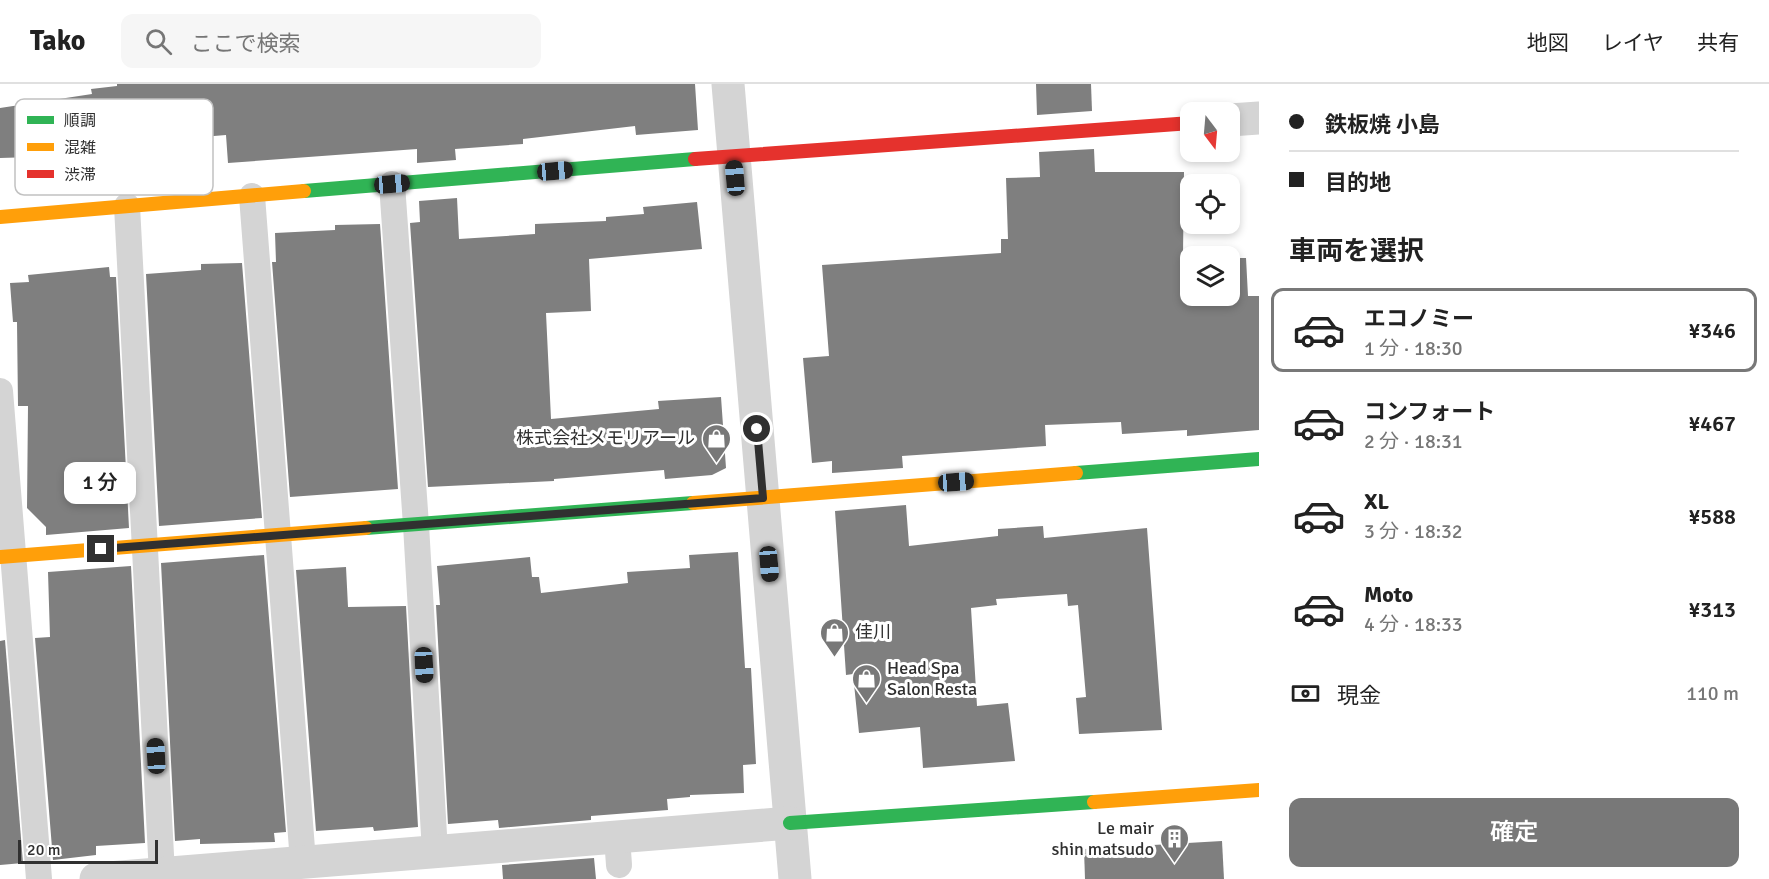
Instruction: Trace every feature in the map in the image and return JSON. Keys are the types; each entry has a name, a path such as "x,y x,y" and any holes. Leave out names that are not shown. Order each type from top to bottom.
{"street":[{"path":"728,84 795,879"},
{"path":"1240,119 1259,118"},
{"path":"0,217 733,156 1180,124"},
{"path":"7,556 1259,459"},
{"path":"96,879 162,873 218,874 303,862 435,852 618,851 790,824 1259,790"}],"lane":[{"path":"392,184 416,525 435,852"},
{"path":"252,196 303,862"},
{"path":"126,206 162,873"},
{"path":"0,391 7,556 39,879"}],"building":[{"path":"117,84 695,84 698,130 636,135 635,126 523,139 523,144 455,149 456,160 417,163 417,149 228,163 226,135 213,136 213,99 59,99 92,94 91,89 117,86"},
{"path":"1036,84 1091,84 1092,111 1037,115"},
{"path":"15,106 15,158 0,158 0,108"},
{"path":"1094,149 1095,172 1184,172 1180,174 1180,234 1183,234 1183,246 1180,246 1180,306 1240,306 1240,258 1246,258 1248,296 1259,296 1259,430 1187,436 1187,430 1122,434 1121,422 1045,425 1046,446 902,456 903,468 832,473 832,461 812,463 803,358 829,356 822,265 1001,253 1001,239 1008,239 1006,178 1040,177 1039,152"},
{"path":"457,198 459,239 535,234 535,224 606,221 606,217 644,214 643,207 697,202 702,249 589,259 591,311 546,313 551,419 659,409 658,401 721,397 726,468 712,475 665,479 664,470 554,479 554,481 428,487 410,223 420,222 419,201"},
{"path":"380,224 398,489 290,497 272,262 276,262 275,233 335,230 335,225"},
{"path":"242,263 262,518 159,526 146,274 201,270 201,264"},
{"path":"109,267 110,277 116,277 129,528 46,535 46,527 27,508 28,406 18,406 17,322 13,322 10,283 29,282 28,275"},
{"path":"906,505 909,546 998,536 998,529 1043,526 1044,538 1147,528 1162,730 1079,734 1076,698 1086,697 1078,605 1068,606 1067,594 996,599 997,605 971,608 977,706 1008,703 1015,761 923,768 920,727 859,733 853,674 846,675 835,511"},
{"path":"738,552 745,668 751,668 756,764 743,765 744,793 690,795 690,797 667,799 668,810 591,816 591,820 499,828 498,820 448,824 436,605 440,605 437,566 530,557 532,577 539,577 541,593 628,583 627,572 690,568 689,555"},
{"path":"264,555 286,832 274,833 275,842 200,844 200,839 175,841 161,563"},
{"path":"131,566 145,843 96,846 96,855 53,860 35,638 50,637 48,572"},
{"path":"346,567 348,607 406,606 418,827 374,831 373,827 316,831 296,570"},
{"path":"5,640 23,863 0,865 0,641"},
{"name":"Le mair shin matsudo","path":"1222,841 1224,879 1085,879 1084,849"},
{"path":"594,858 596,879 503,879 502,865"}],"traffic: fast":[{"path":"304,191 695,159"},
{"path":"1076,473 1259,459"},
{"path":"366,528 693,503"},
{"path":"790,823 1094,802"}],"traffic: slow":[{"path":"0,217 304,191"},
{"path":"693,503 1076,473"},
{"path":"0,557 366,528"},
{"path":"1094,802 1259,790"}],"traffic: jam":[{"path":"695,159 1180,124"}],"place":[{"name":"株式会社メモリアール","path":"716,464"},
{"name":"佳川","path":"834,658"},
{"name":"Head Spa Salon Resta","path":"866,704"},
{"name":"Le mair shin matsudo","path":"1175,864"}],"route":[{"path":"101,549 763,498 757,429"}]}
